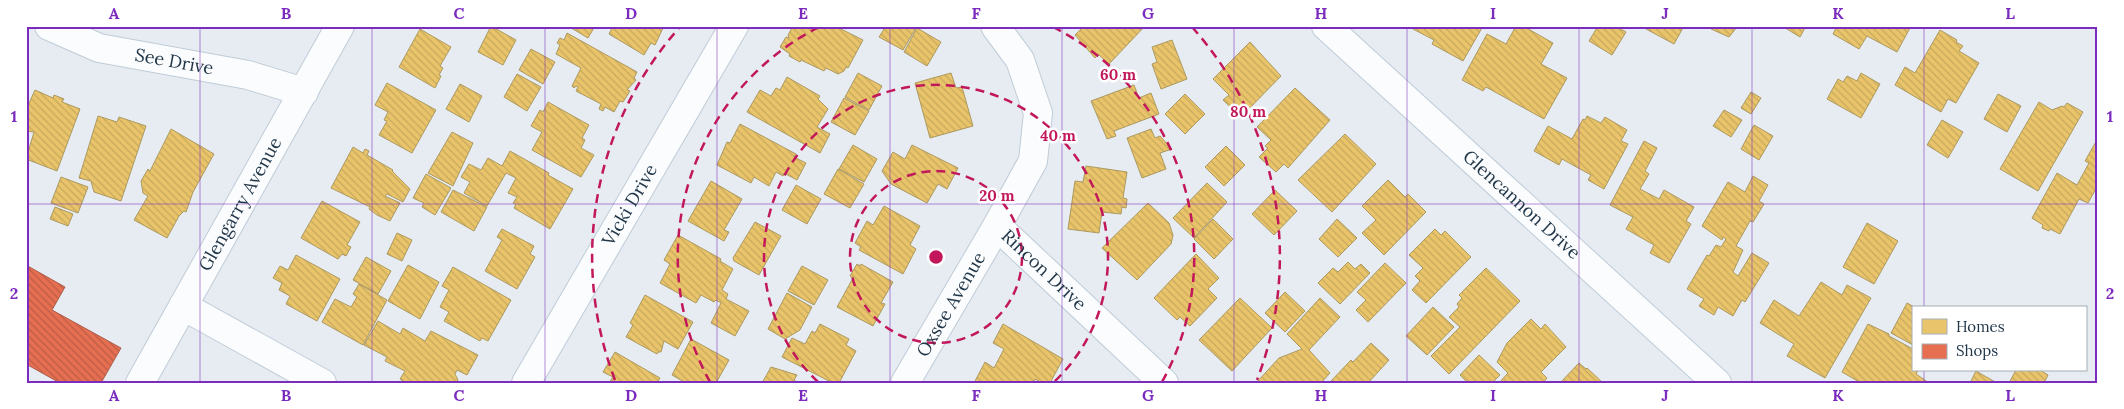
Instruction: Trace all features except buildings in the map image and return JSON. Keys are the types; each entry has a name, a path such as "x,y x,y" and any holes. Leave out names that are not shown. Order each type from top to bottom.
{"street":[{"name":"See Drive","path":"48,26 99,48 248,75 304,92"},
{"name":"Glengarry Avenue","path":"140,383 340,26"},
{"name":"Vicki Drive","path":"526,383 734,26"},
{"name":"Rincon Drive","path":"995,26 1020,60 1038,113 1033,162 997,226 1164,383"},
{"name":"Glencannon Drive","path":"1326,26 1717,383"},
{"name":"Oxsee Avenue","path":"905,383 997,226"},
{"path":"183,306 322,383"}]}
